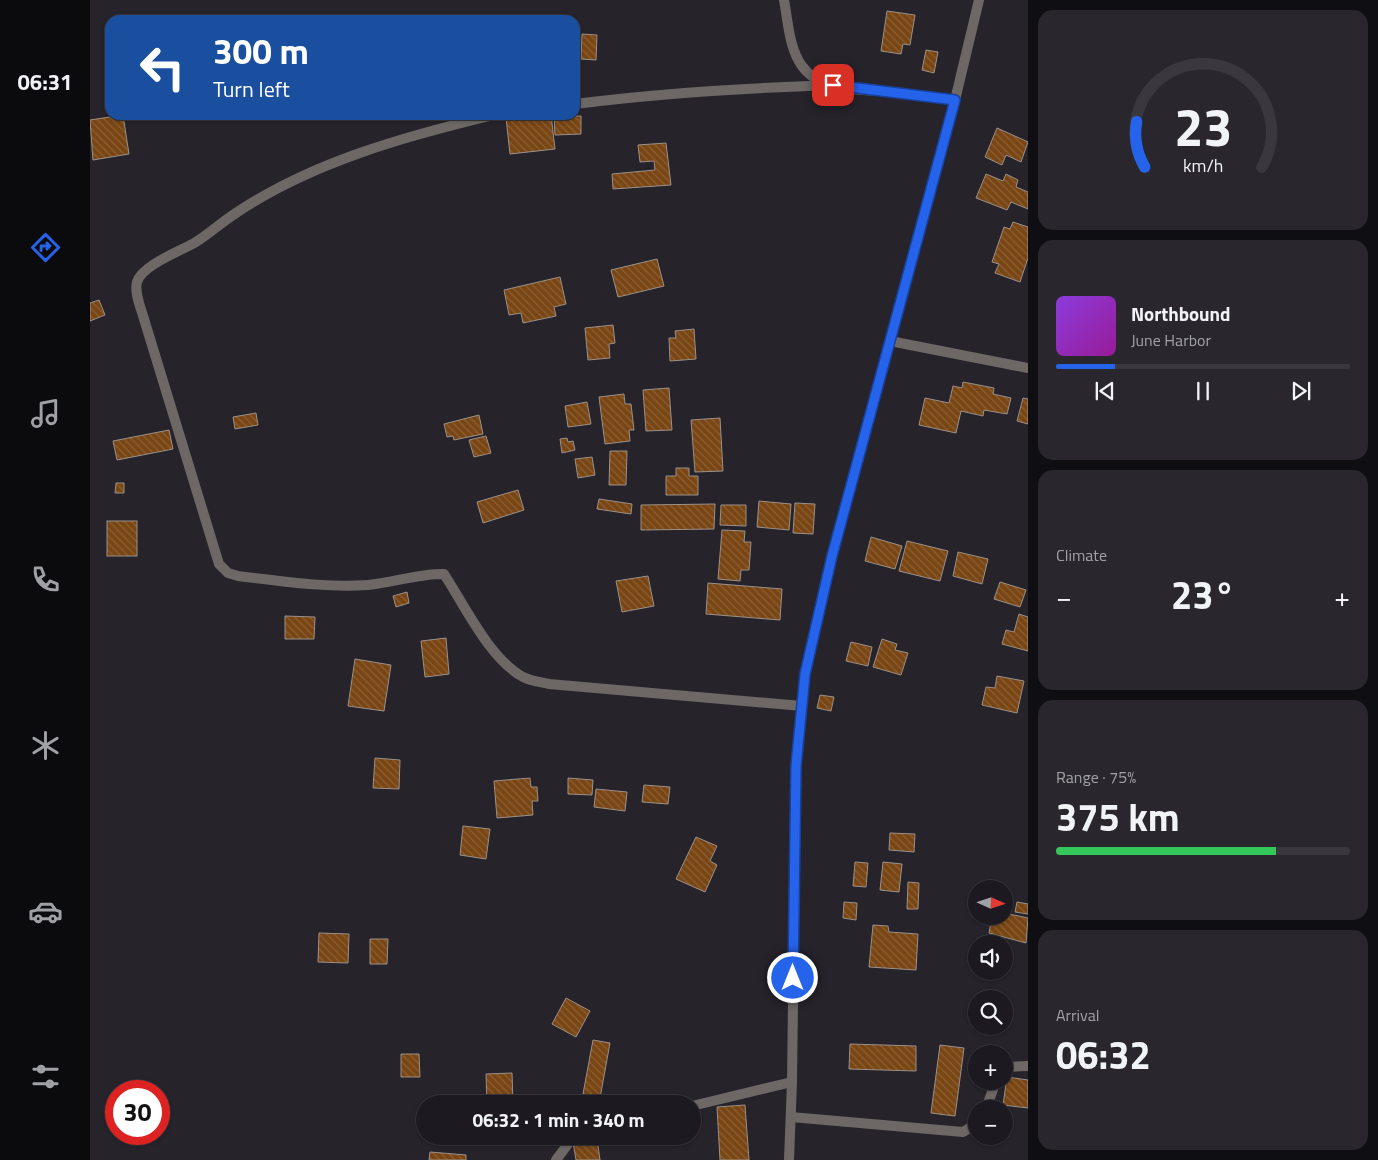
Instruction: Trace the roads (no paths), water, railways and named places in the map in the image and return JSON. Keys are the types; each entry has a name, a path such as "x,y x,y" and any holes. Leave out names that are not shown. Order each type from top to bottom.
{"street":[{"path":"784,0 793,49 802,66 814,78 833,85"},
{"path":"789,1160 792,1082 795,796 805,674 827,575 955,100 979,0"},
{"path":"580,103 699,91 833,85 955,100"},
{"path":"474,120 396,140 315,171 236,213 195,243 145,270 137,281 138,297 219,564 228,572 238,576 333,586 368,585 415,578 432,573 444,574 487,642 513,670 531,680 549,684 802,706"},
{"path":"890,341 1028,368"},
{"path":"1013,1068 1028,1066"},
{"path":"701,1104 792,1082"},
{"path":"791,1117 963,1132 968,1129"},
{"path":"556,1160 567,1145"}]}
